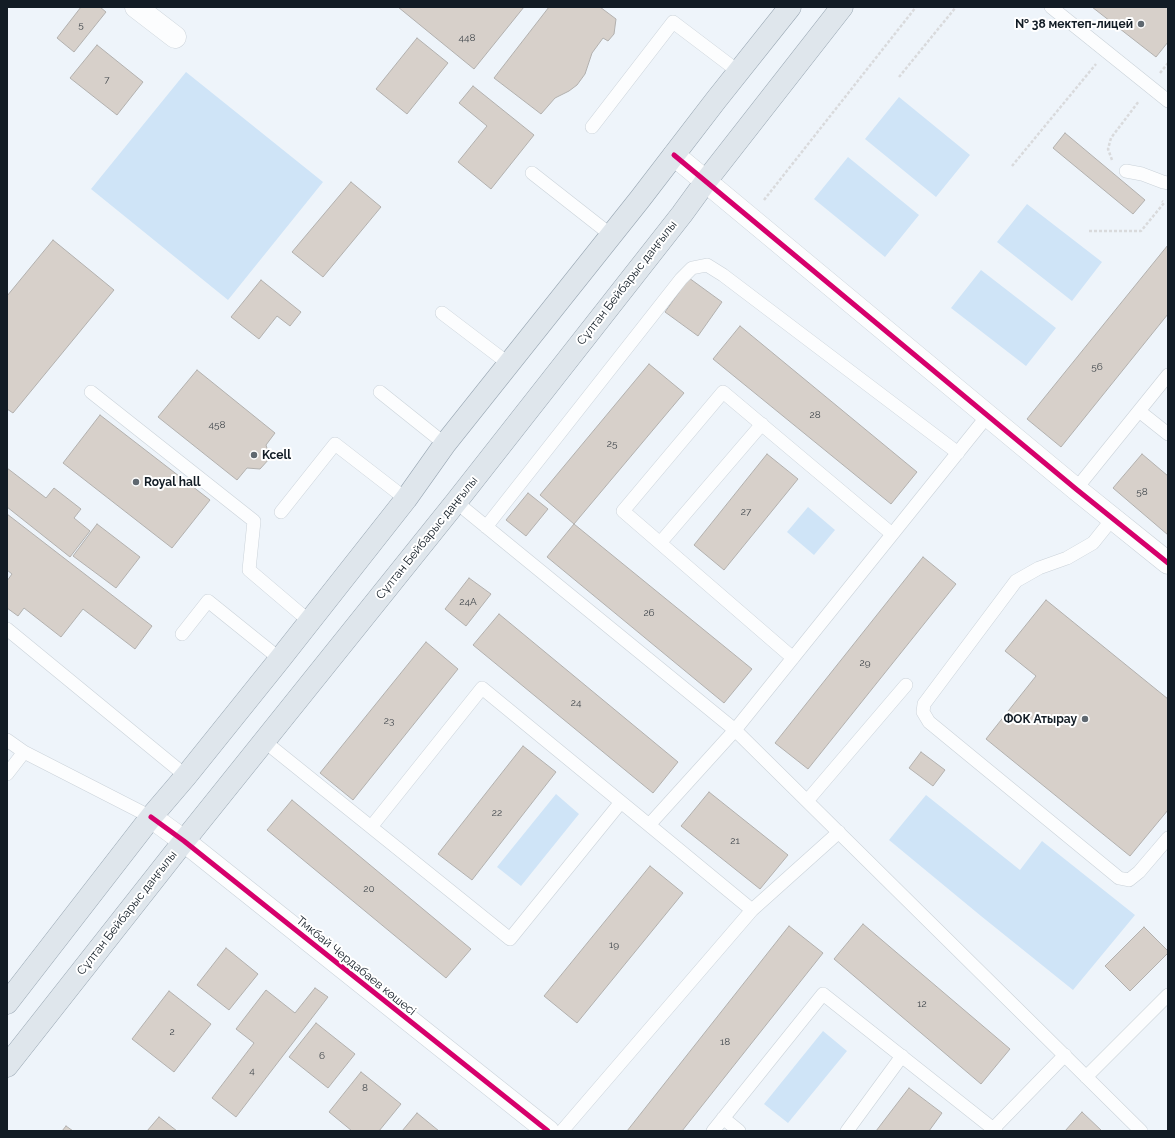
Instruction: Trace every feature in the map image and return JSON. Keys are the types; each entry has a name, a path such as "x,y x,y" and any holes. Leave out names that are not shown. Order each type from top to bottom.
{"main road":[{"path":"7,1003 151,817 280,659 406,499 445,444 790,7"},
{"name":"Сұлтан Бейбарыс даңғылы","path":"7,1066 184,841 456,502 842,7"}],"street":[{"path":"136,7 175,37"},
{"path":"674,155 1076,489 1168,563"},
{"name":"Тмкбай Чердабаев көшесі","path":"151,817 184,841 548,1131"}],"lane":[{"path":"1051,7 1168,101"},
{"path":"592,127 673,22 739,72"},
{"path":"1126,171 1142,174 1168,183"},
{"path":"532,173 611,234"},
{"path":"486,527 681,279 692,268 707,266 723,275 958,453"},
{"path":"442,313 509,364"},
{"path":"1076,489 1168,375"},
{"path":"91,392 254,520 249,570 309,621"},
{"path":"380,392 445,444"},
{"path":"793,658 623,511 724,392 892,534"},
{"path":"1139,411 1168,434"},
{"path":"649,825 735,730 988,415"},
{"path":"660,543 762,424"},
{"path":"281,512 335,444 406,499"},
{"path":"456,502 735,730 1141,1131"},
{"path":"1113,518 1093,543 1067,558 1040,568 1016,581 924,704 923,712 930,722 1119,878 1129,880 1139,872 1168,838"},
{"path":"182,634 208,601 280,659"},
{"path":"7,629 186,776"},
{"path":"807,801 906,685"},
{"path":"371,827 482,688 752,910"},
{"path":"7,740 24,752 151,817"},
{"path":"264,741 510,939 621,802"},
{"path":"7,774 24,752"},
{"path":"562,1131 752,910 839,832"},
{"path":"713,1131 823,994 994,1130 1065,1056"},
{"path":"1086,1077 1168,995"},
{"path":"847,1131 902,1056"},
{"path":"724,1118 739,1131"}],"path":[{"path":"750,217 916,7"},
{"path":"899,77 956,7"},
{"path":"1012,166 1106,52"}],"shaded area":[{"path":"186,72 323,182 228,300 91,189"},
{"path":"899,97 970,155 936,197 865,139"},
{"path":"848,157 919,215 885,257 814,199"},
{"path":"1027,204 1102,262 1072,301 997,242"},
{"path":"981,270 1056,328 1026,366 951,308"},
{"path":"808,507 835,530 814,555 787,532"},
{"path":"556,794 579,814 521,886 497,867"},
{"path":"926,795 1020,870 1042,841 1135,915 1073,990 889,840"},
{"path":"823,1031 847,1051 788,1123 764,1104"}],"building":[{"path":"81,7 100,7 106,12 74,52 57,38"},
{"path":"398,7 524,7 474,69"},
{"path":"549,7 600,7 616,19 614,34 608,41 603,38 592,53 585,74 577,85 555,98 541,114 494,78"},
{"name":"№ 38 мектеп-лицей","path":"1092,7 1168,7 1168,42 1156,57"},
{"path":"417,38 448,63 407,114 376,89"},
{"path":"97,45 143,82 117,115 70,78"},
{"path":"473,86 534,135 491,189 458,162 487,126 459,103"},
{"path":"1065,133 1145,200 1133,214 1053,148"},
{"path":"351,182 381,207 323,277 292,252"},
{"path":"53,240 114,290 13,413 7,409 7,296"},
{"path":"1168,245 1168,314 1061,447 1027,419"},
{"path":"689,278 722,302 698,336 665,312"},
{"path":"261,280 301,312 290,326 277,316 259,339 231,317"},
{"path":"740,326 917,472 891,504 713,359"},
{"path":"649,364 684,393 574,524 540,495"},
{"path":"197,370 275,433 266,445 270,458 260,469 247,468 237,480 158,417"},
{"name":"Royal hall","path":"100,415 210,500 172,548 63,463"},
{"path":"767,454 798,479 724,570 694,545"},
{"path":"1142,454 1168,476 1168,535 1113,488"},
{"path":"7,468 46,498 54,488 81,509 74,518 90,531 70,557 7,507"},
{"path":"528,493 548,509 526,536 506,520"},
{"path":"7,514 152,626 135,649 83,609 61,637 24,608 18,616 7,608 7,581 12,574 7,570"},
{"path":"97,524 140,557 116,588 73,556"},
{"path":"574,524 752,669 724,703 547,557"},
{"path":"923,557 956,584 808,769 775,743"},
{"path":"469,578 491,594 466,626 445,609"},
{"name":"ФОК Атырау","path":"1046,600 1168,699 1168,810 1130,856 986,739 1036,676 1005,651"},
{"path":"499,614 678,762 653,793 473,645"},
{"path":"426,642 458,669 353,800 320,773"},
{"path":"523,746 556,772 472,880 438,854"},
{"path":"921,752 945,770 933,786 909,768"},
{"path":"709,792 788,855 760,889 681,826"},
{"path":"292,800 471,949 446,978 267,830"},
{"path":"650,866 683,893 577,1023 544,996"},
{"path":"863,924 1010,1049 981,1084 834,959"},
{"path":"789,926 823,953 682,1131 627,1131"},
{"path":"1144,927 1168,951 1168,953 1130,991 1105,966"},
{"path":"226,948 258,974 229,1010 197,985"},
{"path":"315,988 328,997 236,1117 212,1098 254,1043 236,1029 266,990 295,1013"},
{"path":"169,991 211,1024 174,1072 132,1039"},
{"path":"316,1023 355,1054 328,1088 289,1057"},
{"path":"361,1072 401,1104 379,1131 352,1131 329,1112"},
{"path":"909,1088 942,1113 929,1131 876,1131"},
{"path":"1082,1112 1102,1131 1065,1131"},
{"path":"417,1113 439,1131 402,1131"},
{"path":"159,1117 177,1131 147,1131"},
{"path":"66,1126 73,1131 62,1131"}],"cycle path":[{"path":"674,155 1076,489 1168,563"},
{"path":"151,817 184,841 548,1131"}],"place":[{"name":"№ 38 мектеп-лицей","path":"1141,24"},
{"name":"Kcell","path":"254,455"},
{"name":"Royal hall","path":"136,482"},
{"name":"ФОК Атырау","path":"1085,719"}]}
